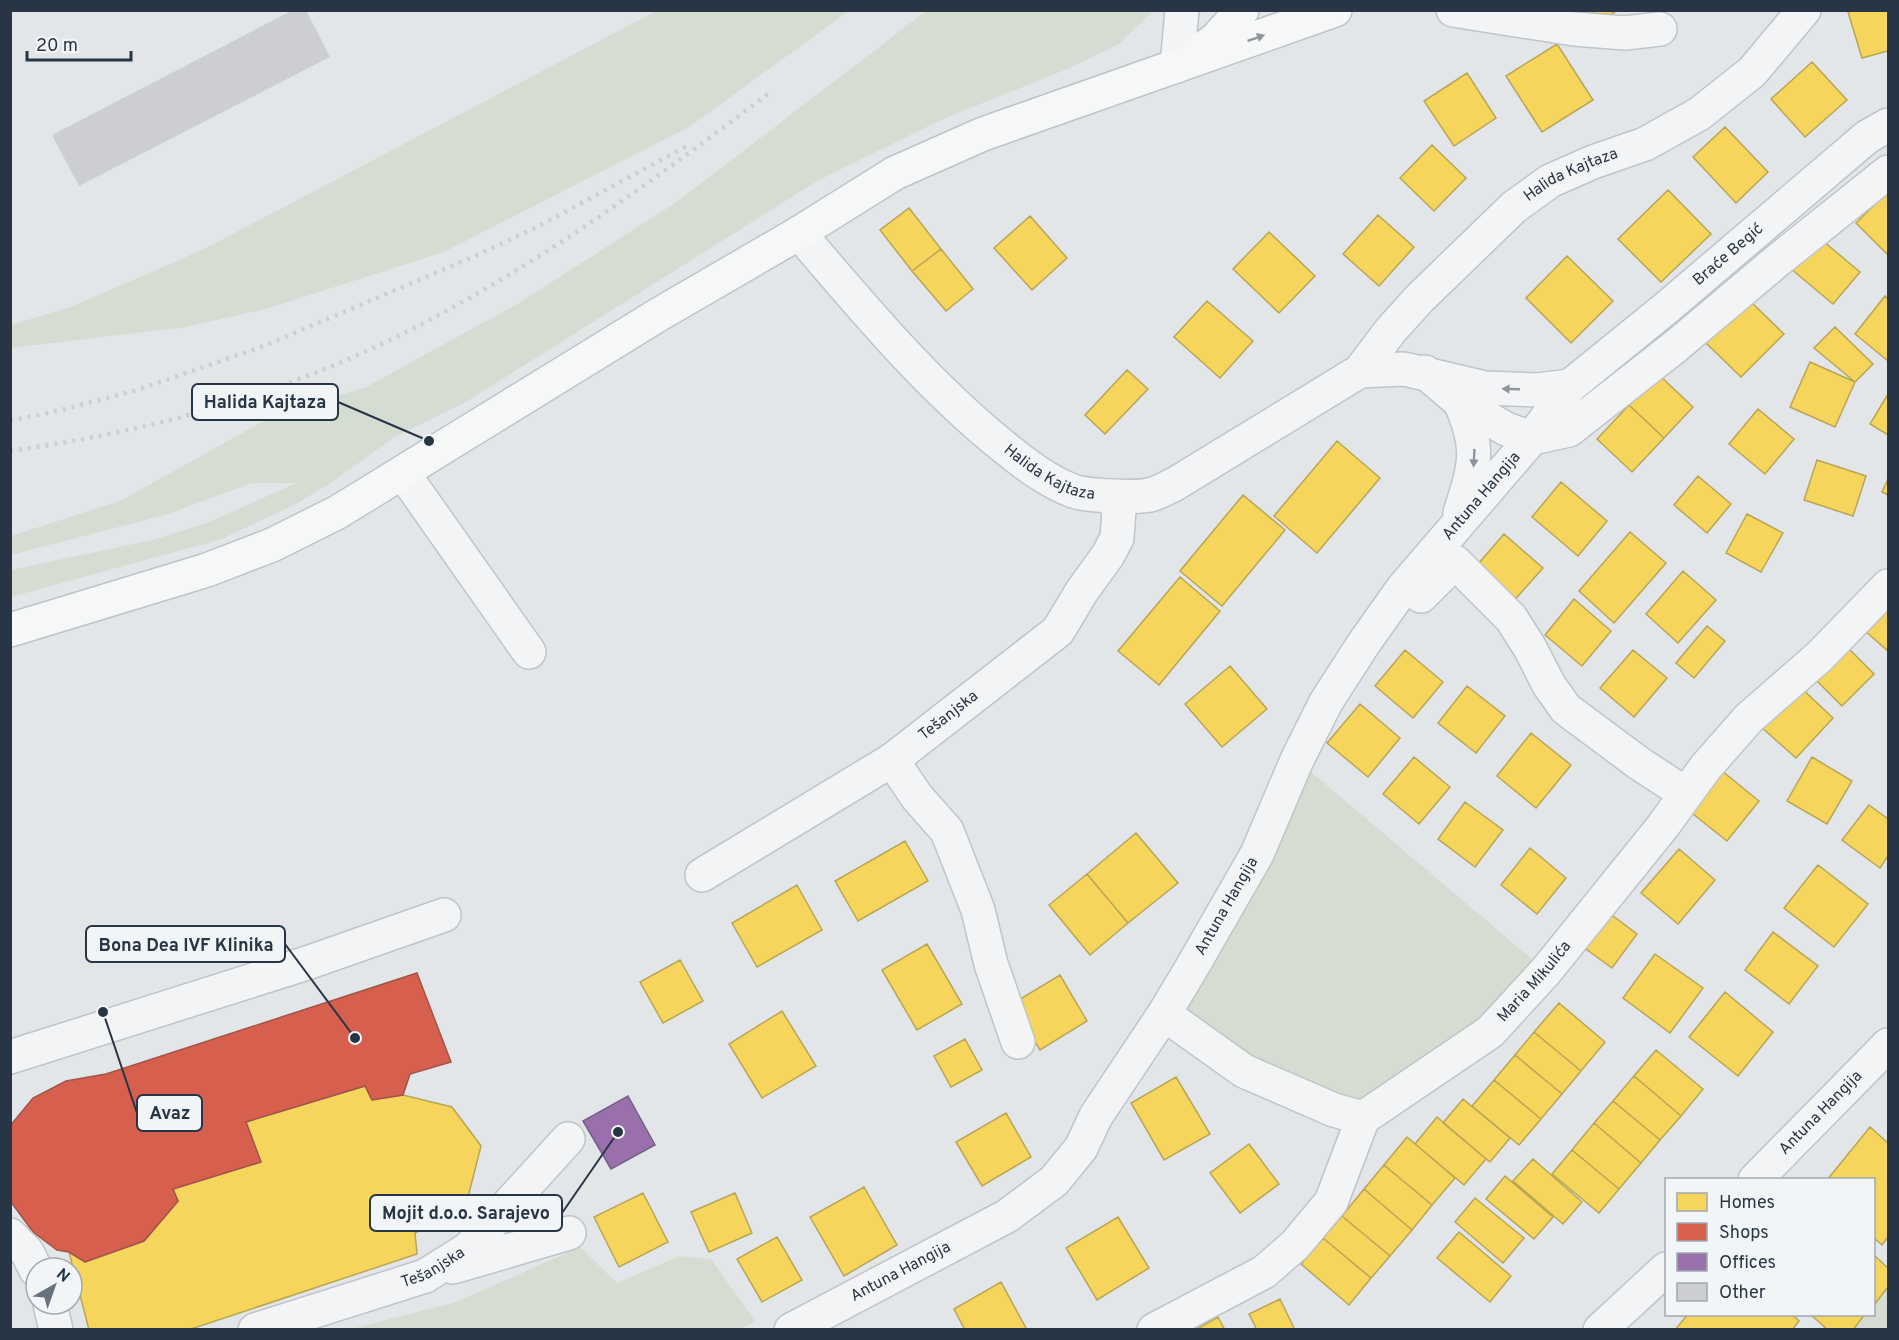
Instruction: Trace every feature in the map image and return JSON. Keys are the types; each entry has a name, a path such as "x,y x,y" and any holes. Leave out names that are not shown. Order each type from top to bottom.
{"main road":[{"path":"1179,65 1217,38 1242,10"},
{"path":"10,630 207,570 272,545 338,512 628,333 799,233 895,173 973,138 1335,10"}],"street":[{"path":"1179,65 1182,10"},
{"path":"1453,10 1574,29 1625,33 1660,29"},
{"name":"Halida Kajtaza","path":"799,233 882,330 922,371 979,426 1033,470 1074,492 1111,496 1150,495 1175,484 1360,372 1391,330 1420,298 1514,207 1550,181 1593,162 1645,144 1699,114 1752,72 1804,10"},
{"name":"Braće Begić","path":"1569,386 1665,309 1867,137 1888,124"},
{"path":"1425,372 1460,402 1506,429 1532,438 1569,430 1676,346 1776,261 1888,172"},
{"name":"Halida Kajtaza","path":"1360,372 1404,369 1425,372 1485,388 1538,390 1569,386"},
{"name":"Antuna Hangija","path":"791,1329 1007,1216 1054,1181 1081,1148 1096,1116 1164,1014 1257,854 1297,760 1326,702 1402,588 1532,438 1569,386"},
{"path":"1456,525 1473,474 1474,446 1471,427 1460,402"},
{"path":"403,473 529,652"},
{"name":"Tešanjska","path":"702,875 892,760 1058,631 1117,538 1119,510 1111,496"},
{"path":"1326,702 1391,626 1455,562 1511,618 1549,685 1566,709 1640,764 1686,794"},
{"name":"Maria Mikulića","path":"1363,1118 1490,1032 1546,971 1663,826 1705,768 1749,718 1819,657 1888,586"},
{"path":"892,760 917,796 947,831 978,910 991,964 1018,1042"},
{"path":"10,1057 307,963 444,915"},
{"path":"1154,1329 1264,1272 1295,1245 1331,1202 1363,1118 1334,1110 1244,1071 1164,1014"},
{"name":"Antuna Hangija","path":"1756,1178 1888,1045"},
{"name":"Tešanjska","path":"255,1329 424,1276 468,1250 568,1139"},
{"path":"424,1276 569,1233"},
{"path":"10,1235 29,1256"},
{"path":"1599,1329 1665,1270"}],"shaded area":[{"path":"656,11 849,11 689,127 444,252 269,308 186,327 11,348 11,325 73,306 204,249"},
{"path":"926,11 1153,11 1119,44 1072,67 941,120 819,180 466,402 393,438 334,481 296,504 222,539 11,597 11,570 152,540 207,523 296,483 252,483 165,515 11,555 11,536 122,500 278,413 366,387 519,303 678,201"},
{"path":"1297,760 1546,971 1391,1098 1336,1107 1158,1004"},
{"path":"580,1247 617,1283 679,1256 711,1259 755,1321 740,1330 351,1329 456,1302"},
{"path":"1888,1287 1888,1329 1853,1330 1864,1316 1875,1316 1875,1304"}],"building: Homes":[{"path":"1592,10 1618,10 1599,22"},
{"path":"1888,10 1888,51 1862,58 1848,12"},
{"path":"1557,44 1593,100 1542,132 1506,76"},
{"path":"1812,62 1847,100 1805,137 1771,99"},
{"path":"1467,73 1496,118 1454,146 1424,101"},
{"path":"1725,127 1768,172 1736,203 1693,157"},
{"path":"1432,145 1466,178 1434,211 1400,178"},
{"path":"1668,190 1711,234 1661,282 1618,239"},
{"path":"1887,192 1888,194 1888,255 1856,223"},
{"path":"909,208 941,249 912,271 880,230"},
{"path":"1378,215 1414,247 1379,286 1343,254"},
{"path":"1030,216 1067,258 1032,290 994,248"},
{"path":"1269,232 1315,276 1279,313 1233,269"},
{"path":"1817,236 1860,272 1833,304 1790,268"},
{"path":"941,249 973,289 946,311 912,271"},
{"path":"1567,256 1613,301 1571,343 1526,298"},
{"path":"1885,296 1888,299 1888,361 1855,334"},
{"path":"1749,300 1784,334 1741,377 1706,343"},
{"path":"1207,301 1253,341 1220,378 1174,337"},
{"path":"1835,327 1873,364 1855,382 1814,348"},
{"path":"1810,362 1855,382 1835,427 1790,407"},
{"path":"1127,370 1148,389 1105,434 1085,415"},
{"path":"1658,374 1693,407 1664,438 1629,405"},
{"path":"1888,394 1888,435 1870,424"},
{"path":"1629,405 1664,438 1632,472 1597,439"},
{"path":"1758,409 1794,439 1765,474 1729,444"},
{"path":"1337,441 1380,478 1317,553 1274,516"},
{"path":"1817,460 1866,476 1853,516 1804,500"},
{"path":"1698,476 1731,504 1707,533 1674,505"},
{"path":"1888,479 1888,495 1882,492"},
{"path":"1561,482 1607,521 1578,556 1532,517"},
{"path":"1243,495 1285,530 1222,606 1180,571"},
{"path":"1747,514 1783,533 1761,572 1726,553"},
{"path":"1630,532 1666,563 1614,623 1579,591"},
{"path":"1504,534 1543,568 1510,605 1472,571"},
{"path":"1683,571 1716,600 1678,643 1646,614"},
{"path":"1180,577 1220,611 1159,685 1118,651"},
{"path":"1574,599 1611,631 1582,666 1545,635"},
{"path":"1888,603 1888,651 1865,631"},
{"path":"1707,626 1725,641 1694,678 1676,663"},
{"path":"1842,642 1874,674 1842,706 1810,674"},
{"path":"1405,650 1443,682 1413,718 1375,686"},
{"path":"1633,650 1667,678 1634,717 1600,688"},
{"path":"1230,666 1267,709 1222,747 1185,704"},
{"path":"1798,685 1833,718 1796,758 1760,726"},
{"path":"1467,686 1505,716 1476,753 1438,723"},
{"path":"1360,704 1400,738 1368,777 1327,743"},
{"path":"1531,733 1571,765 1536,808 1497,776"},
{"path":"1414,757 1450,787 1419,824 1383,794"},
{"path":"1812,757 1852,781 1827,824 1787,801"},
{"path":"1716,766 1759,801 1727,841 1683,806"},
{"path":"1465,802 1503,830 1475,867 1438,839"},
{"path":"1869,805 1888,819 1888,856 1880,868 1842,840"},
{"path":"1136,833 1178,883 1128,923 1087,874"},
{"path":"905,841 928,881 858,921 835,881"},
{"path":"1530,848 1566,878 1537,914 1501,885"},
{"path":"1679,849 1715,880 1678,924 1641,893"},
{"path":"1818,865 1868,904 1834,947 1784,908"},
{"path":"1087,874 1128,923 1090,955 1049,905"},
{"path":"797,885 822,930 757,967 732,923"},
{"path":"1601,907 1637,934 1612,968 1575,941"},
{"path":"1773,932 1818,966 1789,1004 1745,970"},
{"path":"927,944 962,1004 917,1030 882,970"},
{"path":"1655,954 1703,988 1670,1033 1623,998"},
{"path":"680,960 703,1001 663,1023 640,982"},
{"path":"1060,975 1087,1021 1040,1050 1012,1004"},
{"path":"1725,992 1773,1032 1738,1076 1689,1037"},
{"path":"1559,1003 1605,1042 1581,1071 1534,1032"},
{"path":"782,1011 816,1066 762,1098 729,1044"},
{"path":"1534,1032 1581,1071 1562,1094 1515,1055"},
{"path":"965,1039 982,1070 951,1087 934,1056"},
{"path":"1656,1050 1703,1089 1681,1116 1634,1076"},
{"path":"1515,1055 1562,1094 1541,1119 1494,1080"},
{"path":"1634,1076 1681,1116 1660,1140 1613,1101"},
{"path":"1176,1077 1210,1134 1164,1160 1131,1103"},
{"path":"1494,1080 1541,1119 1519,1145 1472,1106"},
{"path":"365,1086 372,1100 403,1095 452,1107 481,1146 465,1209 415,1233 417,1254 188,1330 89,1330 84,1310 84,1261 144,1241 178,1201 173,1189 261,1162 246,1122"},
{"path":"1463,1099 1510,1138 1490,1162 1443,1123"},
{"path":"1613,1101 1660,1140 1641,1163 1594,1123"},
{"path":"1006,1113 1031,1157 982,1186 956,1142"},
{"path":"1437,1117 1486,1159 1464,1185 1415,1144"},
{"path":"1594,1123 1641,1163 1619,1189 1572,1150"},
{"path":"1870,1127 1888,1143 1888,1237 1882,1245 1875,1239 1875,1178 1829,1178"},
{"path":"1407,1137 1455,1178 1432,1205 1384,1165"},
{"path":"1249,1144 1279,1184 1240,1213 1210,1173"},
{"path":"1572,1150 1619,1189 1599,1213 1552,1174"},
{"path":"1533,1159 1582,1202 1563,1224 1513,1181"},
{"path":"1384,1165 1432,1205 1412,1230 1364,1189"},
{"path":"1505,1176 1553,1217 1534,1239 1486,1199"},
{"path":"864,1187 897,1245 844,1276 810,1217"},
{"path":"1364,1189 1412,1230 1390,1256 1342,1216"},
{"path":"643,1193 668,1242 619,1267 594,1217"},
{"path":"735,1193 752,1233 709,1252 691,1212"},
{"path":"1475,1198 1524,1238 1503,1263 1455,1222"},
{"path":"1342,1216 1390,1256 1371,1278 1323,1238"},
{"path":"1118,1217 1149,1268 1097,1300 1066,1248"},
{"path":"1459,1232 1511,1276 1490,1302 1437,1258"},
{"path":"777,1237 802,1280 762,1302 737,1259"},
{"path":"1323,1238 1371,1278 1349,1305 1301,1264"},
{"path":"1875,1256 1888,1268 1888,1287 1875,1304"},
{"path":"1001,1282 1027,1330 965,1330 954,1309"},
{"path":"1280,1299 1295,1330 1257,1330 1249,1314"},
{"path":"1686,1316 1794,1316 1799,1321 1792,1330 1675,1330"},
{"path":"1812,1316 1864,1316 1853,1330 1828,1330"},
{"path":"1218,1317 1225,1330 1195,1330"}],"building: Shops":[{"path":"417,973 451,1062 410,1074 403,1095 372,1100 365,1086 246,1122 261,1162 173,1189 178,1201 144,1241 85,1262 84,1256 75,1256 69,1252 57,1250 33,1232 11,1202 10,1126 33,1098 66,1081 106,1074"}],"building: Offices":[{"path":"628,1096 655,1145 611,1169 583,1121"}],"building: Other":[{"path":"293,10 306,10 330,57 79,186 52,135"}],"railway":[{"path":"10,451 111,434 178,418 243,399 342,362 471,297 533,260 593,221 768,94"},
{"path":"10,421 137,390 264,346 473,257 539,226 687,146"}],"place":[{"name":"Halida Kajtaza","path":"429,441"},
{"name":"Avaz","path":"103,1012"},
{"name":"Bona Dea IVF Klinika","path":"355,1038"},
{"name":"Mojit d.o.o. Sarajevo","path":"618,1132"}]}
